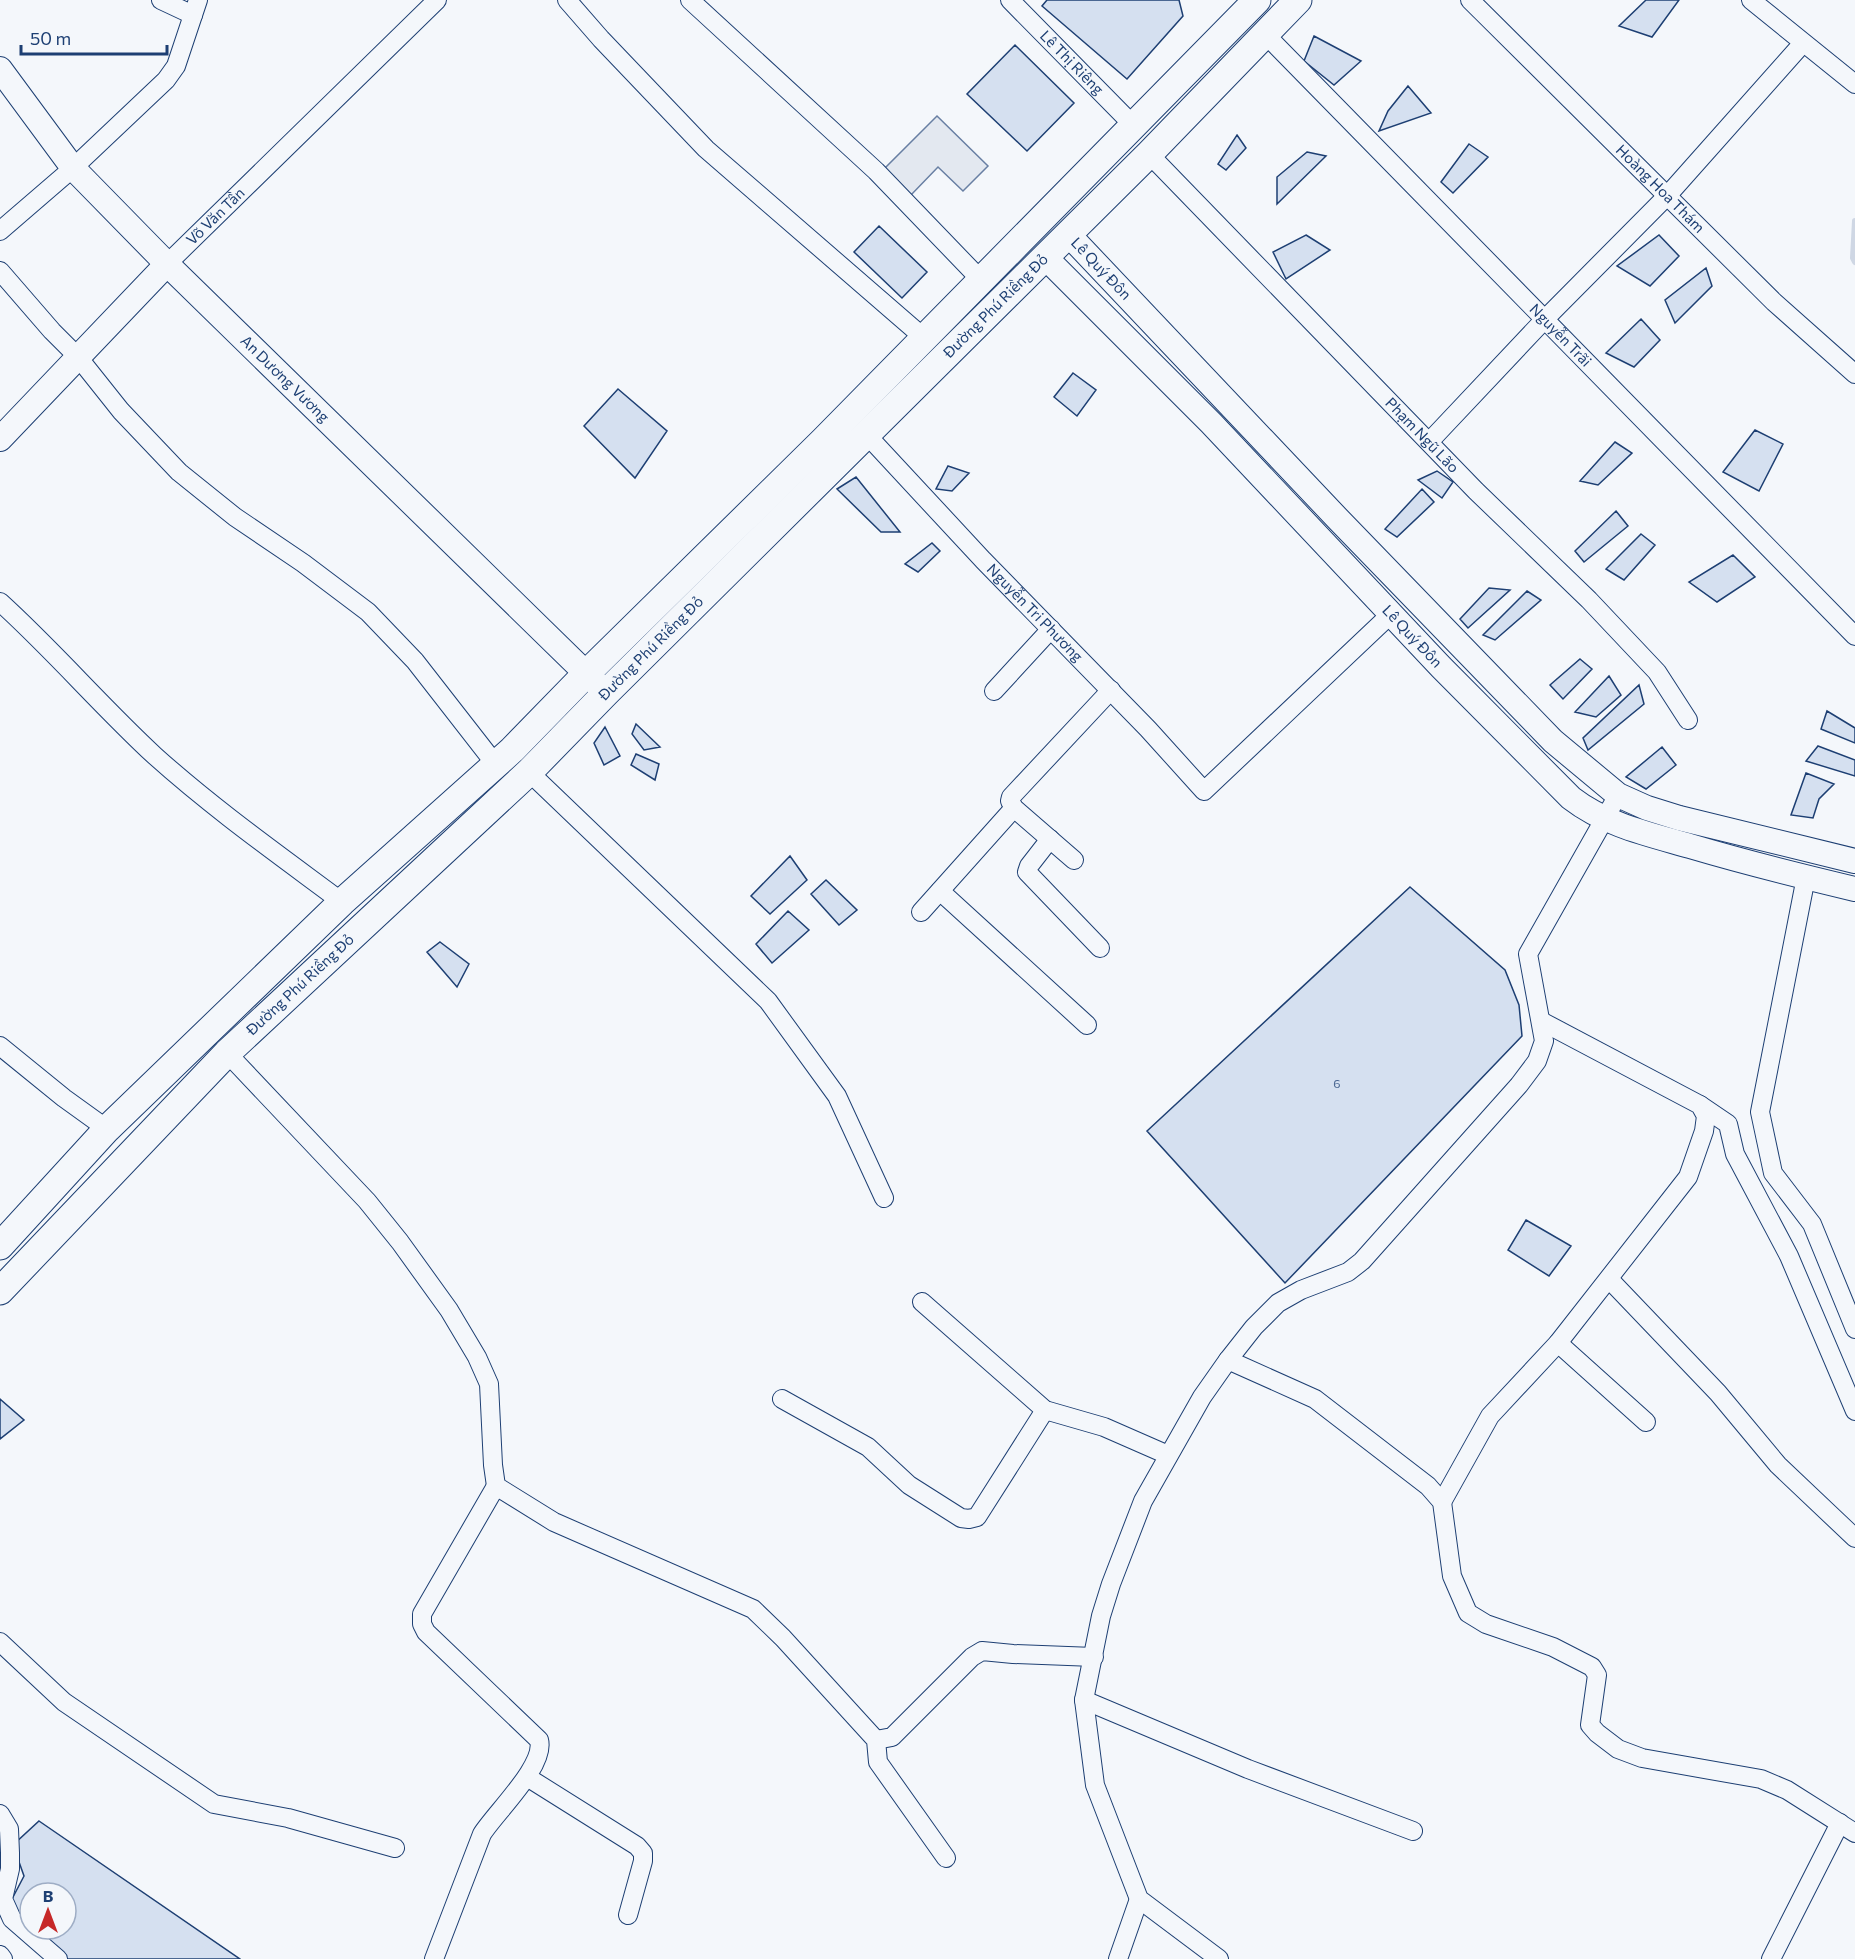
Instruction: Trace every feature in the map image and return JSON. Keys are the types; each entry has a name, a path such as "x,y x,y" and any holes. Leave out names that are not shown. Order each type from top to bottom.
{"main road":[{"name":"Đường Phú Riềng Đỏ","path":"0,1246 107,1129 342,902 496,765 823,441 1257,0"},
{"name":"Đường Phú Riềng Đỏ","path":"0,1291 227,1053 529,772 1149,154 1298,0"},
{"name":"An Dương Vương","path":"0,69 73,168 167,264 606,693"},
{"path":"1048,212 1068,234"},
{"name":"Lê Quý Đôn","path":"1068,234 1337,518 1553,741 1618,795 1679,818 1855,861"},
{"path":"1024,237 1045,257"},
{"name":"Lê Quý Đôn","path":"1045,257 1211,423 1391,614 1571,798 1605,820 1720,855 1855,889"},
{"name":"Võ Văn Tần","path":"0,440 167,264"}],"street":[{"path":"0,231 73,168 166,80 176,66 195,7 161,0"},
{"name":"Võ Văn Tần","path":"167,264 437,0"},
{"path":"567,0 601,39 706,148 923,338"},
{"name":"Lê Thị Riêng","path":"1010,0 1133,125"},
{"name":"Hoàng Hoa Thám","path":"1470,0 1774,302 1855,374"},
{"path":"1751,0 1855,84"},
{"path":"702,4 876,171 980,279"},
{"name":"Nguyễn Trãi","path":"1265,34 1855,636"},
{"path":"1430,442 1544,320 1667,196 1803,43"},
{"name":"Phạm Ngũ Lão","path":"1149,154 1476,491 1589,600 1657,672 1688,720"},
{"path":"0,271 78,357 121,411 179,472 235,517 303,563 368,612 415,661 496,765"},
{"name":"Nguyễn Tri Phương","path":"866,434 983,560 1111,690 1204,791 1391,614"},
{"path":"0,602 154,754 206,801 342,902"},
{"path":"994,691 1051,629"},
{"path":"1074,860 1014,808 1011,804 1011,797 1111,690"},
{"path":"529,772 768,1001 837,1096 884,1198"},
{"path":"1219,1959 1138,1899 1095,1785 1084,1700 1101,1616 1111,1584 1143,1501 1168,1455 1202,1397 1254,1327 1278,1303 1301,1290 1348,1272 1362,1261 1520,1085 1537,1061 1544,1041 1528,954 1618,795"},
{"path":"921,912 1014,808"},
{"path":"1050,839 1027,872 1100,948"},
{"path":"1806,877 1760,1112 1773,1173 1812,1224 1855,1329"},
{"path":"940,891 1088,1024"},
{"path":"1541,1021 1700,1105 1728,1124 1735,1154 1789,1256 1853,1404"},
{"path":"0,1046 64,1098 107,1129"},
{"path":"227,1053 367,1201 400,1242 449,1310 477,1357 489,1384 496,1486 422,1614 422,1624 426,1632 539,1740 541,1747 527,1777 492,1818 482,1834 434,1959"},
{"path":"1442,1502 1490,1416 1558,1343 1688,1177 1705,1123 1706,1116 1700,1105"},
{"path":"1608,1279 1719,1393 1778,1464 1855,1538"},
{"path":"922,1302 1045,1410 1104,1427 1168,1455"},
{"path":"1558,1343 1646,1422"},
{"path":"1228,1360 1315,1399 1428,1486 1442,1502 1452,1576 1468,1613 1486,1624 1553,1647 1592,1667 1597,1675 1590,1725 1618,1749 1642,1758 1761,1779 1787,1790 1847,1828 1771,1959"},
{"path":"782,1399 868,1448 909,1485 961,1518 969,1520 977,1517 1045,1410"},
{"path":"496,1486 554,1522 753,1610 783,1638 876,1740 878,1762 946,1858"},
{"path":"0,1642 63,1702 214,1804 288,1818 395,1848"},
{"path":"876,1740 892,1737 972,1657 982,1651 1094,1657"},
{"path":"1084,1700 1248,1769 1413,1831"},
{"path":"527,1777 637,1846 643,1853 643,1861 628,1915"},
{"path":"0,1848 4,1821"},
{"path":"4,1821 10,1869 3,1899 12,1919 58,1959"},
{"path":"1118,1959 1138,1899"},
{"path":"0,1955 3,1959"}],"shaded area":[{"path":"937,116 988,166 963,191 938,167 911,195 884,169"}],"building":[{"path":"1047,0 1179,0 1183,16 1127,79 1042,6"},
{"path":"1646,0 1679,0 1652,37 1619,26"},
{"path":"1314,36 1361,61 1334,85 1304,61"},
{"path":"1015,45 1074,103 1027,151 967,94"},
{"path":"1408,86 1431,113 1379,131 1388,111"},
{"path":"1237,135 1246,148 1226,170 1218,164"},
{"path":"1469,144 1488,157 1453,193 1441,182"},
{"path":"1307,152 1326,156 1277,204 1277,177"},
{"path":"879,226 927,272 902,298 854,252"},
{"path":"1306,235 1330,250 1286,279 1273,252"},
{"path":"1659,235 1679,256 1650,286 1617,266"},
{"path":"1706,268 1712,286 1675,323 1665,300"},
{"path":"1641,319 1660,340 1634,367 1606,353"},
{"path":"1073,373 1096,390 1077,416 1054,397"},
{"path":"618,389 667,431 635,478 584,426"},
{"path":"1755,430 1783,444 1759,491 1723,472"},
{"path":"1615,442 1632,453 1598,485 1580,481"},
{"path":"948,466 969,473 952,491 936,489"},
{"path":"1437,471 1453,482 1442,498 1418,480"},
{"path":"856,477 900,532 881,532 837,489"},
{"path":"1422,489 1434,502 1397,537 1385,529"},
{"path":"1616,511 1628,526 1584,562 1575,551"},
{"path":"1641,534 1655,545 1624,580 1606,569"},
{"path":"932,543 940,551 918,572 905,564"},
{"path":"1733,555 1755,577 1717,602 1689,582"},
{"path":"1489,588 1510,590 1468,628 1460,619"},
{"path":"1527,591 1541,600 1495,640 1483,635"},
{"path":"1580,659 1592,669 1563,699 1550,685"},
{"path":"1609,676 1621,695 1596,717 1575,712"},
{"path":"1639,685 1644,704 1588,750 1583,738"},
{"path":"1827,711 1855,728 1855,743 1821,729"},
{"path":"636,724 660,747 644,750 632,734"},
{"path":"605,727 620,756 604,765 594,743"},
{"path":"1818,746 1855,760 1855,776 1806,761"},
{"path":"1662,747 1676,765 1646,789 1626,777"},
{"path":"636,754 659,764 655,780 631,765"},
{"path":"1806,773 1834,784 1819,799 1813,818 1791,815"},
{"path":"790,856 807,880 770,914 751,896"},
{"path":"826,880 857,910 839,925 811,894"},
{"path":"1410,887 1505,970 1519,1005 1522,1036 1285,1283 1147,1131"},
{"path":"788,911 809,930 772,963 756,944"},
{"path":"440,942 469,964 457,987 427,952"},
{"path":"1526,1220 1571,1246 1549,1276 1508,1250"},
{"path":"0,1399 24,1420 0,1439"},
{"path":"39,1821 240,1959 66,1959 44,1941 78,1941 78,1881 21,1881 24,1876 13,1845"},
{"path":"18,1888 18,1916 12,1899"}],"waterway":[{"path":"1855,221 1853,258 1855,262"}]}
